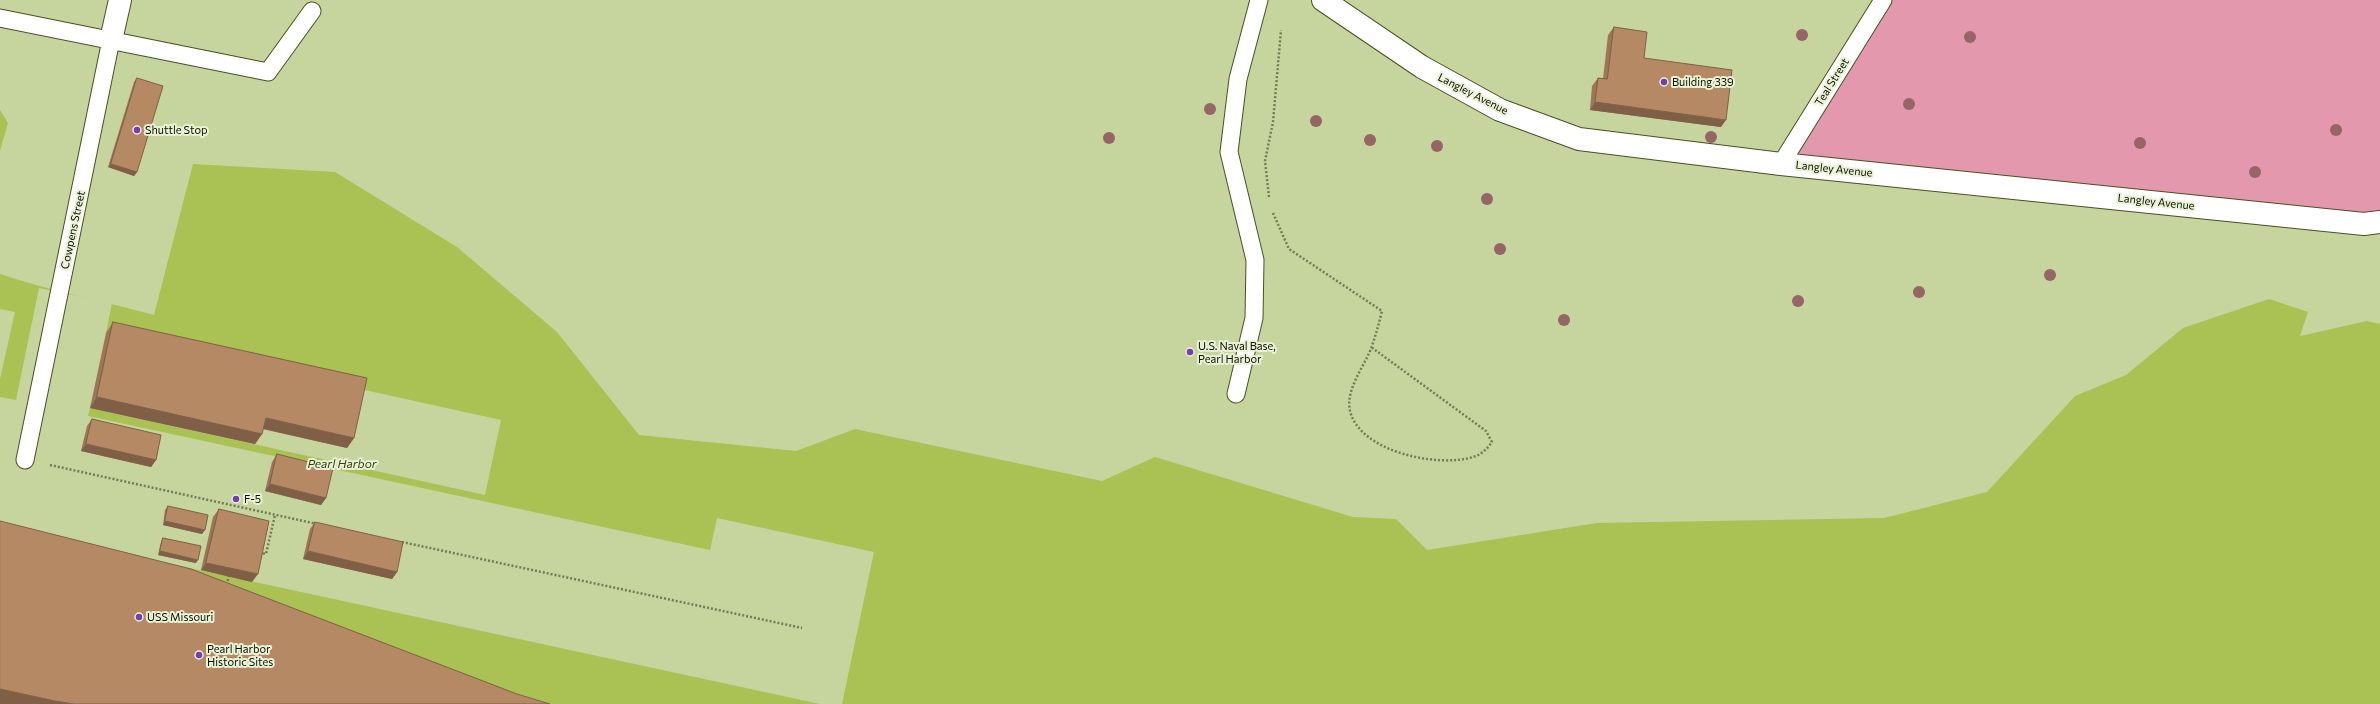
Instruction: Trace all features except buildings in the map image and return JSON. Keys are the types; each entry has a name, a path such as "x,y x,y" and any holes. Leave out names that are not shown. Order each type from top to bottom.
{"street":[{"name":"Cowpens Street","path":"111,40 120,0"},
{"name":"Langley Avenue","path":"1323,0 1422,67 1487,103 1500,110 1579,139 1781,164 2364,224 2380,222"}],"lane":[{"path":"1236,394 1254,318 1255,260 1229,152 1238,79 1259,0"},
{"name":"Teal Street","path":"1781,164 1883,0"},
{"path":"0,18 268,72 312,11"},
{"name":"Cowpens Street","path":"25,460 111,40"}],"path":[{"path":"1270,202 1264,160 1273,122 1281,23"},
{"path":"1271,208 1289,249 1382,311 1371,347 1350,395 1350,411 1357,428 1375,442 1402,454 1436,460 1460,460 1475,457 1485,451 1492,442 1486,431 1371,347"},
{"path":"25,460 321,525"},
{"path":"258,552 266,554 275,515"},
{"path":"399,542 802,628"},
{"path":"226,590 230,569"}],"shaded area":[{"path":"1883,0 2380,0 2380,222 1781,164"}],"water":[{"path":"0,110 8,123 0,151"},
{"name":"Pearl Harbor","path":"193,164 335,172 457,247 557,332 639,435 796,451 855,429 1102,481 1155,457 1353,517 1396,519 1427,550 1597,523 1884,518 1987,492 2075,396 2126,375 2183,328 2269,299 2308,312 2300,336 2367,321 2380,324 2380,704 0,704 0,274 57,291 154,315"}],"pier":[{"name":"F-5","path":"39,288 112,303 106,333 501,420 485,495 90,408 88,416 710,550 717,518 874,552 842,704 820,704 0,527 0,397 16,400"},
{"path":"0,309 15,312 0,379"}],"place":[{"name":"Building 339","path":"1664,82"},
{"name":"Shuttle Stop","path":"137,130"},
{"name":"U.S. Naval Base, Pearl Harbor","path":"1190,352"},
{"name":"F-5","path":"236,499"},
{"name":"USS Missouri","path":"139,617"},
{"name":"Pearl Harbor Historic Sites","path":"199,655"}]}
